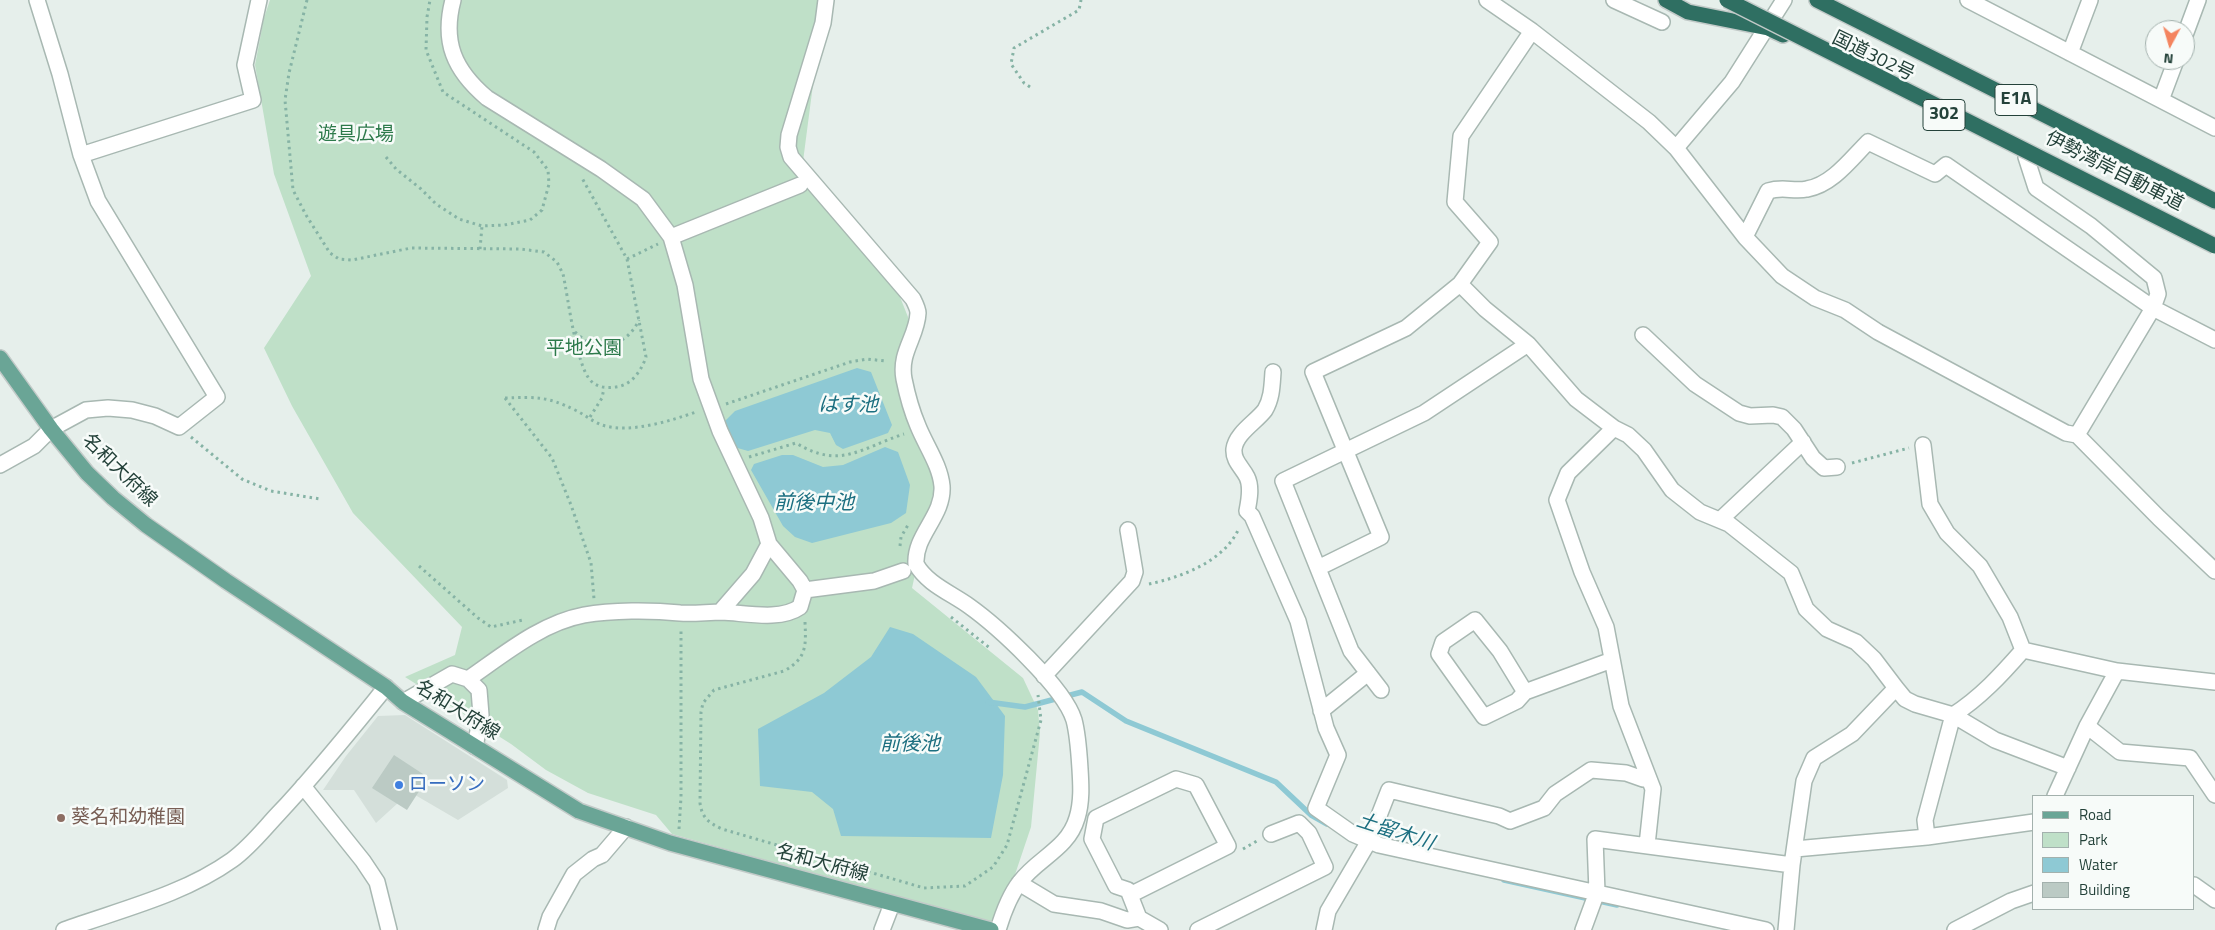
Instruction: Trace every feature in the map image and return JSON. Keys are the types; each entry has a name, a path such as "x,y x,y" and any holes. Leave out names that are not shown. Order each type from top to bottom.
{"highway":[{"name":"国道302号","path":"1666,0 1688,12 1768,28 1883,84 2215,253"},
{"name":"伊勢湾岸自動車道","path":"1727,0 2215,246"},
{"name":"伊勢湾岸自動車道","path":"1817,0 2215,201"},
{"name":"国道302号","path":"1828,0 2215,196"}],"main road":[{"name":"名和大府線","path":"0,358 50,430 113,498 146,525 226,581 386,687 403,702 579,811 670,843 991,930"}],"street":[{"path":"0,465 34,446 50,430 86,410 108,408 132,410 155,416 179,427 217,397 98,201 82,155 37,0"},
{"path":"82,155 253,100 245,65 259,0"},
{"path":"453,0 449,17 448,35 452,54 471,84 487,98 578,155 643,199 671,237 686,285 701,379 711,407 734,462 761,518 769,544 800,581 805,590 800,607 793,612 760,614 720,612 601,613 583,615 564,621 522,642 468,679"},
{"path":"826,0 823,23 789,135 788,147 791,157 913,299 918,311 916,324 904,354 904,380 918,426 940,473 942,486 938,510 918,546 916,564 926,578 971,607 1010,639 1057,690 1074,718 1082,792 1078,816 1070,834 1060,847 1019,883 1004,910 998,930"},
{"path":"1486,0 1532,31 1649,122 1676,148 1745,236 1782,276 1815,298 1845,310 1878,332 2066,433 2077,436 2215,572"},
{"path":"1614,0 1662,22"},
{"path":"1676,148 1732,82 1784,0"},
{"path":"1968,0 1996,7 2070,53 2215,128"},
{"path":"2070,53 2090,0"},
{"path":"2191,20 2198,0"},
{"path":"1318,568 1381,537 1313,372 1406,328 1460,284 1490,242 1455,202 1461,136 1532,31"},
{"path":"2161,100 2172,70"},
{"path":"1745,236 1768,191 1779,187 1805,190 1816,186 1836,174 1868,142 1935,174 1946,165 2153,308 2215,340"},
{"path":"2026,157 2036,188 2091,226 2154,278 2158,294 2153,308 2077,436"},
{"path":"671,237 800,185"},
{"path":"1460,284 1485,309 1528,344 1576,399 1614,428 1628,435 1644,450 1672,490 1700,512 1729,524 1791,573 1806,609 1827,629 1856,642 1874,659 1905,699 1915,704 1953,715 1994,740 2068,768"},
{"path":"1643,334 1695,384 1739,413 1750,416 1773,415 1782,417 1794,429 1813,458 1824,468 1837,467"},
{"path":"1382,690 1350,651 1283,481 1424,413 1528,344"},
{"path":"1273,372 1272,395 1265,409 1239,438 1234,449 1236,462 1248,478 1250,498 1247,511 1255,522 1298,621 1326,728 1338,754 1316,808 1353,834 1379,845 1595,898 1666,909 1766,930"},
{"path":"1614,428 1568,473 1557,500 1582,572 1606,627 1621,706 1653,789 1647,846"},
{"path":"1720,520 1803,442"},
{"path":"1923,445 1930,504 1947,533 1980,566 2010,617 2023,650"},
{"path":"1044,676 1132,581 1135,572 1128,530"},
{"path":"720,612 753,574 769,544"},
{"path":"805,590 874,581 903,570"},
{"path":"1525,692 1500,651 1475,620 1443,642 1439,654 1484,717 1516,701 1525,692 1612,660"},
{"path":"2023,650 2117,671 2215,682"},
{"path":"1927,837 1925,820 1953,715 1969,705 2005,671 2023,650"},
{"path":"2055,795 2087,726 2117,671"},
{"path":"1321,711 1368,673"},
{"path":"403,702 452,674 468,679 479,690 481,715 475,747"},
{"path":"64,930 161,895 201,878 231,861 247,848 303,786 386,687"},
{"path":"1786,930 1792,865 1804,781 1814,758 1852,734 1896,688"},
{"path":"2087,726 2120,752 2190,758 2215,795"},
{"path":"1324,930 1328,911 1368,841 1389,790 1499,816 1510,821 1544,808 1554,794 1591,770 1626,773 1643,779 1648,777"},
{"path":"1130,895 1228,846 1196,786 1176,779 1096,818 1092,839 1116,886 1128,890 1130,895 1140,918 1160,930"},
{"path":"303,786 363,861 377,882 389,930"},
{"path":"1795,849 1927,837 2032,822"},
{"path":"1198,930 1326,867 1309,833 1299,823 1271,834"},
{"path":"546,930 550,917 574,874 593,859 602,855 626,827"},
{"path":"1583,930 1595,898 1596,839 1792,865"},
{"path":"1019,883 1054,904 1102,911 1127,920 1140,918"},
{"path":"2195,886 2215,900"},
{"path":"1955,930 2011,901 2032,894"},
{"path":"882,930 892,904"}],"path":[{"path":"307,0 289,73 286,109 293,190 330,253 339,259 352,260 411,248 520,249 544,252 557,262 564,274 574,331 582,363 590,380 604,388 622,386 633,380 643,366 646,357 639,320 627,260 582,179 578,155"},
{"path":"386,158 436,204 459,219 482,226 504,225 530,220 542,210 548,184 548,170 534,152 443,92 426,50 427,17 430,0"},
{"path":"1030,87 1024,83 1011,64 1014,48 1079,10 1081,0"},
{"path":"480,249 482,226"},
{"path":"627,260 671,237"},
{"path":"574,331 592,344 610,344 624,340 635,329 639,320"},
{"path":"596,608 591,564 571,505 552,458 505,398 539,397 562,404 590,417 602,425 638,427 691,414 850,362 867,359 885,361"},
{"path":"590,417 602,398 604,388"},
{"path":"179,427 242,479 271,491 320,499"},
{"path":"734,462 796,443 810,451 826,456 840,457 905,434"},
{"path":"1837,467 1923,445"},
{"path":"1132,581 1145,585 1175,578 1220,553 1229,546 1247,511"},
{"path":"419,566 478,618 491,627 525,620"},
{"path":"679,829 681,777 680,613"},
{"path":"1228,846 1237,851 1271,834"}],"shaded area":[{"path":"405,715 507,780 508,788 458,820 410,792 376,823 354,790 323,790 346,756 378,716"}],"green space":[{"name":"平地公園","path":"270,0 824,0 802,169 892,277 910,322 909,380 937,476 912,588 1023,678 1038,710 1040,733 1031,827 998,925 672,834 656,815 588,793 546,770 511,744 405,677 455,655 462,627 353,513 292,406 264,348 311,276 274,174 255,65 264,18"}],"water":[{"name":"はす池","path":"857,368 871,372 892,425 888,433 843,449 836,445 830,433 815,430 748,451 734,447 725,421 735,411"},
{"name":"前後中池","path":"885,447 898,452 910,485 906,513 891,523 812,543 795,537 783,526 751,470 754,464 782,455 793,455 823,467 843,465"},
{"name":"前後池","path":"890,627 913,634 976,677 1005,716 1003,775 991,838 841,836 833,809 812,792 760,786 758,729 824,693 871,657"}],"building":[{"name":"ローソン","path":"394,755 423,774 425,782 407,810 372,788"}],"waterway":[{"name":"土留木川","path":"988,702 1025,707 1082,692 1126,721 1276,782 1311,815 1327,824"},
{"name":"土留木川","path":"1504,880 1617,905"}],"place":[{"name":"ローソン","path":"399,785"},
{"name":"葵名和幼稚園","path":"61,818"}],"park label":[{"name":"遊具広場","path":"356,135"}]}
